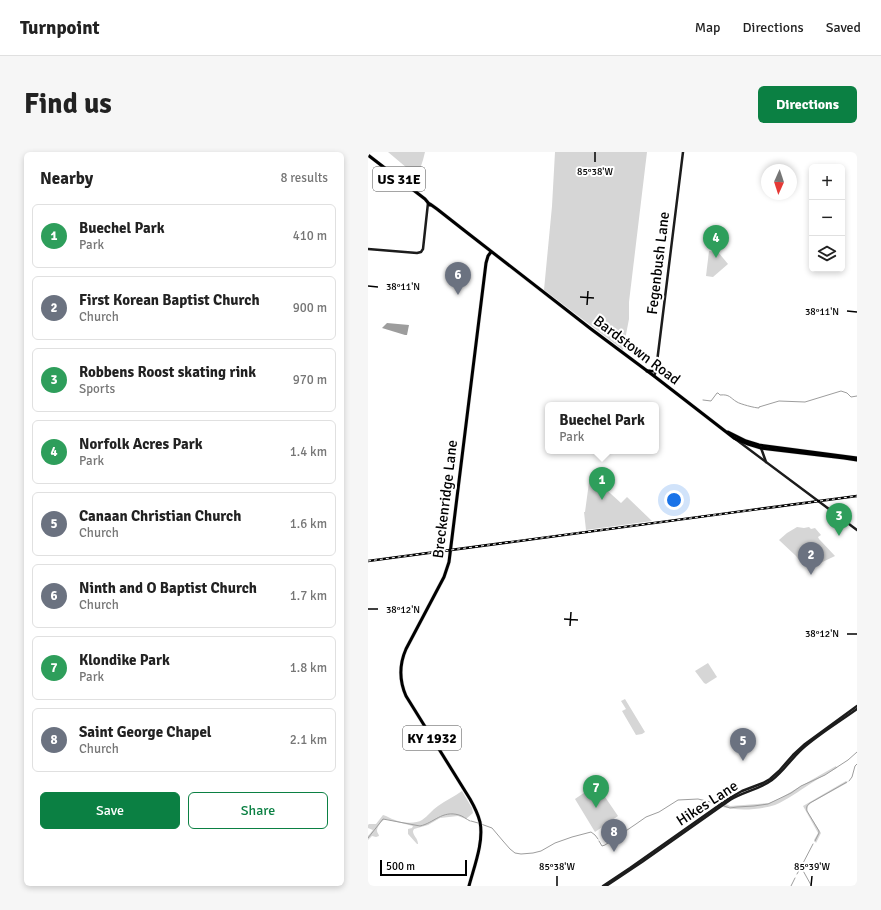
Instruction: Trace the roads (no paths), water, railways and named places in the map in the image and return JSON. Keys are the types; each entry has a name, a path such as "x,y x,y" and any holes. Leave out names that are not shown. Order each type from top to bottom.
{"main road":[{"name":"Fegenbush Lane","path":"654,376 657,366 683,152"},
{"name":"Bardstown Road","path":"368,155 591,329 857,530"},
{"path":"368,249 417,253 421,252 423,249 429,203"},
{"path":"427,210 430,207 438,211"},
{"path":"484,246 488,252 488,256"},
{"name":"Breckenridge Lane","path":"469,886 481,840 481,827 477,811 406,696 400,672 401,661 406,649 444,577 449,562 483,282 486,261 491,252"},
{"path":"647,371 653,371 657,366"},
{"path":"656,371 661,382"},
{"name":"US 31E","path":"732,436 760,447 857,459"},
{"path":"748,449 751,444"},
{"path":"760,447 766,462"},
{"name":"US 31E","path":"760,447 857,459"},
{"path":"784,451 799,452"},
{"name":"Hikes Lane","path":"603,886 656,852 738,793 770,779 805,744 857,708"},
{"name":"Hikes Lane","path":"606,886 722,805"}],"waterway":[{"path":"703,400 711,401 718,393 720,395 728,396 741,404 759,408 779,401 805,402 841,391 847,393 851,397 857,396"},
{"path":"724,806 730,808 768,804 825,775 848,760 857,752"},
{"path":"849,781 857,764"},
{"path":"815,841 819,831 807,811 807,805 847,782"},
{"path":"599,841 602,846 605,845 646,817 659,812 678,800 698,799 719,804"},
{"path":"368,838 383,819 420,826 443,815 453,814 460,815 470,821"},
{"path":"471,821 478,823"},
{"path":"481,824 492,828 510,849 515,853 521,854 541,851 555,843 591,832 598,839"},
{"path":"811,885 801,867 813,844"},
{"path":"797,874 801,867"},
{"path":"791,886 795,878"}],"railway":[{"path":"368,561 857,496"}],"place":[{"name":"Norfolk Acres Park","path":"716,258"},
{"name":"Ninth and O Baptist Church","path":"458,295"},
{"name":"Buechel Park","path":"602,500"},
{"name":"Robbens Roost skating rink","path":"839,536"},
{"name":"First Korean Baptist Church","path":"811,575"},
{"name":"Canaan Christian Church","path":"743,761"},
{"name":"Klondike Park","path":"596,808"},
{"name":"Saint George Chapel","path":"614,852"}]}
